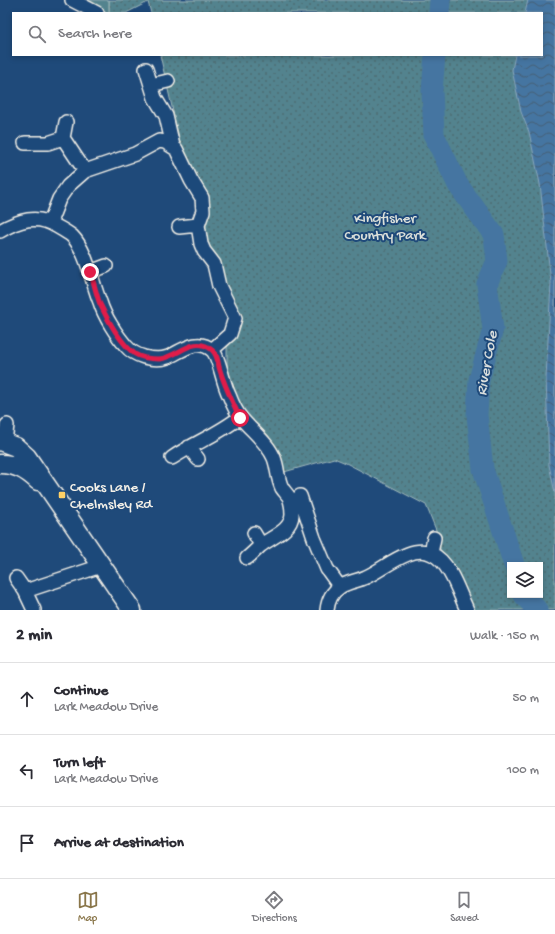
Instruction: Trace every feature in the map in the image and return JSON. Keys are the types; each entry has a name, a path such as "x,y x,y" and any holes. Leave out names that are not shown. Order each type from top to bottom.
{"street":[{"path":"72,0 95,12"},
{"path":"146,69 155,98 166,116 173,146"},
{"path":"150,85 168,81"},
{"path":"66,122 63,138 85,171"},
{"path":"25,143 48,143 63,138"},
{"path":"50,222 59,199 68,186 85,171 135,154 159,141 173,146 202,198 203,211 198,225 201,244 204,251 214,264 219,286 235,318 230,334 212,350"},
{"path":"0,231 10,225 28,219 38,219 50,222 71,235 77,242 90,272 100,304 109,322 126,347 136,355 150,359 159,359 197,344 205,346 216,354 222,380 240,418 264,443 274,458 282,488 290,499 292,515 291,521 282,532 261,545 247,558"},
{"path":"179,227 198,225"},
{"path":"90,272 106,266"},
{"path":"172,458 189,446 227,428 240,418"},
{"path":"4,436 27,457 132,610"},
{"path":"189,446 198,459"},
{"path":"0,464 18,466 28,472 51,494"},
{"path":"300,496 314,538 327,569 340,587"},
{"path":"254,533 261,545"},
{"path":"431,553 434,538"},
{"path":"327,610 331,596 340,587 366,577 408,554 419,551 431,553 438,557 447,567 467,610"},
{"path":"26,591 101,566"},
{"path":"16,578 26,591 34,610"}],"green space":[{"path":"84,0 109,0 109,12 105,12"},
{"name":"Kingfisher Country Park","path":"109,0 555,0 555,610 472,610 450,564 440,549 438,535 426,505 334,458 284,472 278,454 241,407 227,381 227,347 238,332 238,317 224,287 222,272 205,238 206,200 181,146 160,56 543,56 543,12 151,12 148,2 128,12 109,12"}],"water":[{"path":"528,0 555,0 555,493 549,465 546,378 551,283 540,184 529,132 521,112 512,70 515,56 543,56 543,12 525,12"}],"waterway":[{"name":"River Cole","path":"439,12 440,0"},
{"name":"River Cole","path":"435,56 432,91 434,135 458,185 494,235 497,261 487,284 493,329 479,380 477,415 483,469 513,562"},
{"name":"River Cole","path":"527,598 537,610"}],"place":[{"name":"Cooks Lane / Chelmsley Rd","path":"62,495"}],"route":[{"path":"90,272 100,304 109,322 126,347 136,355 150,359 159,359 197,344 212,350 216,354 222,380 240,418"}]}
